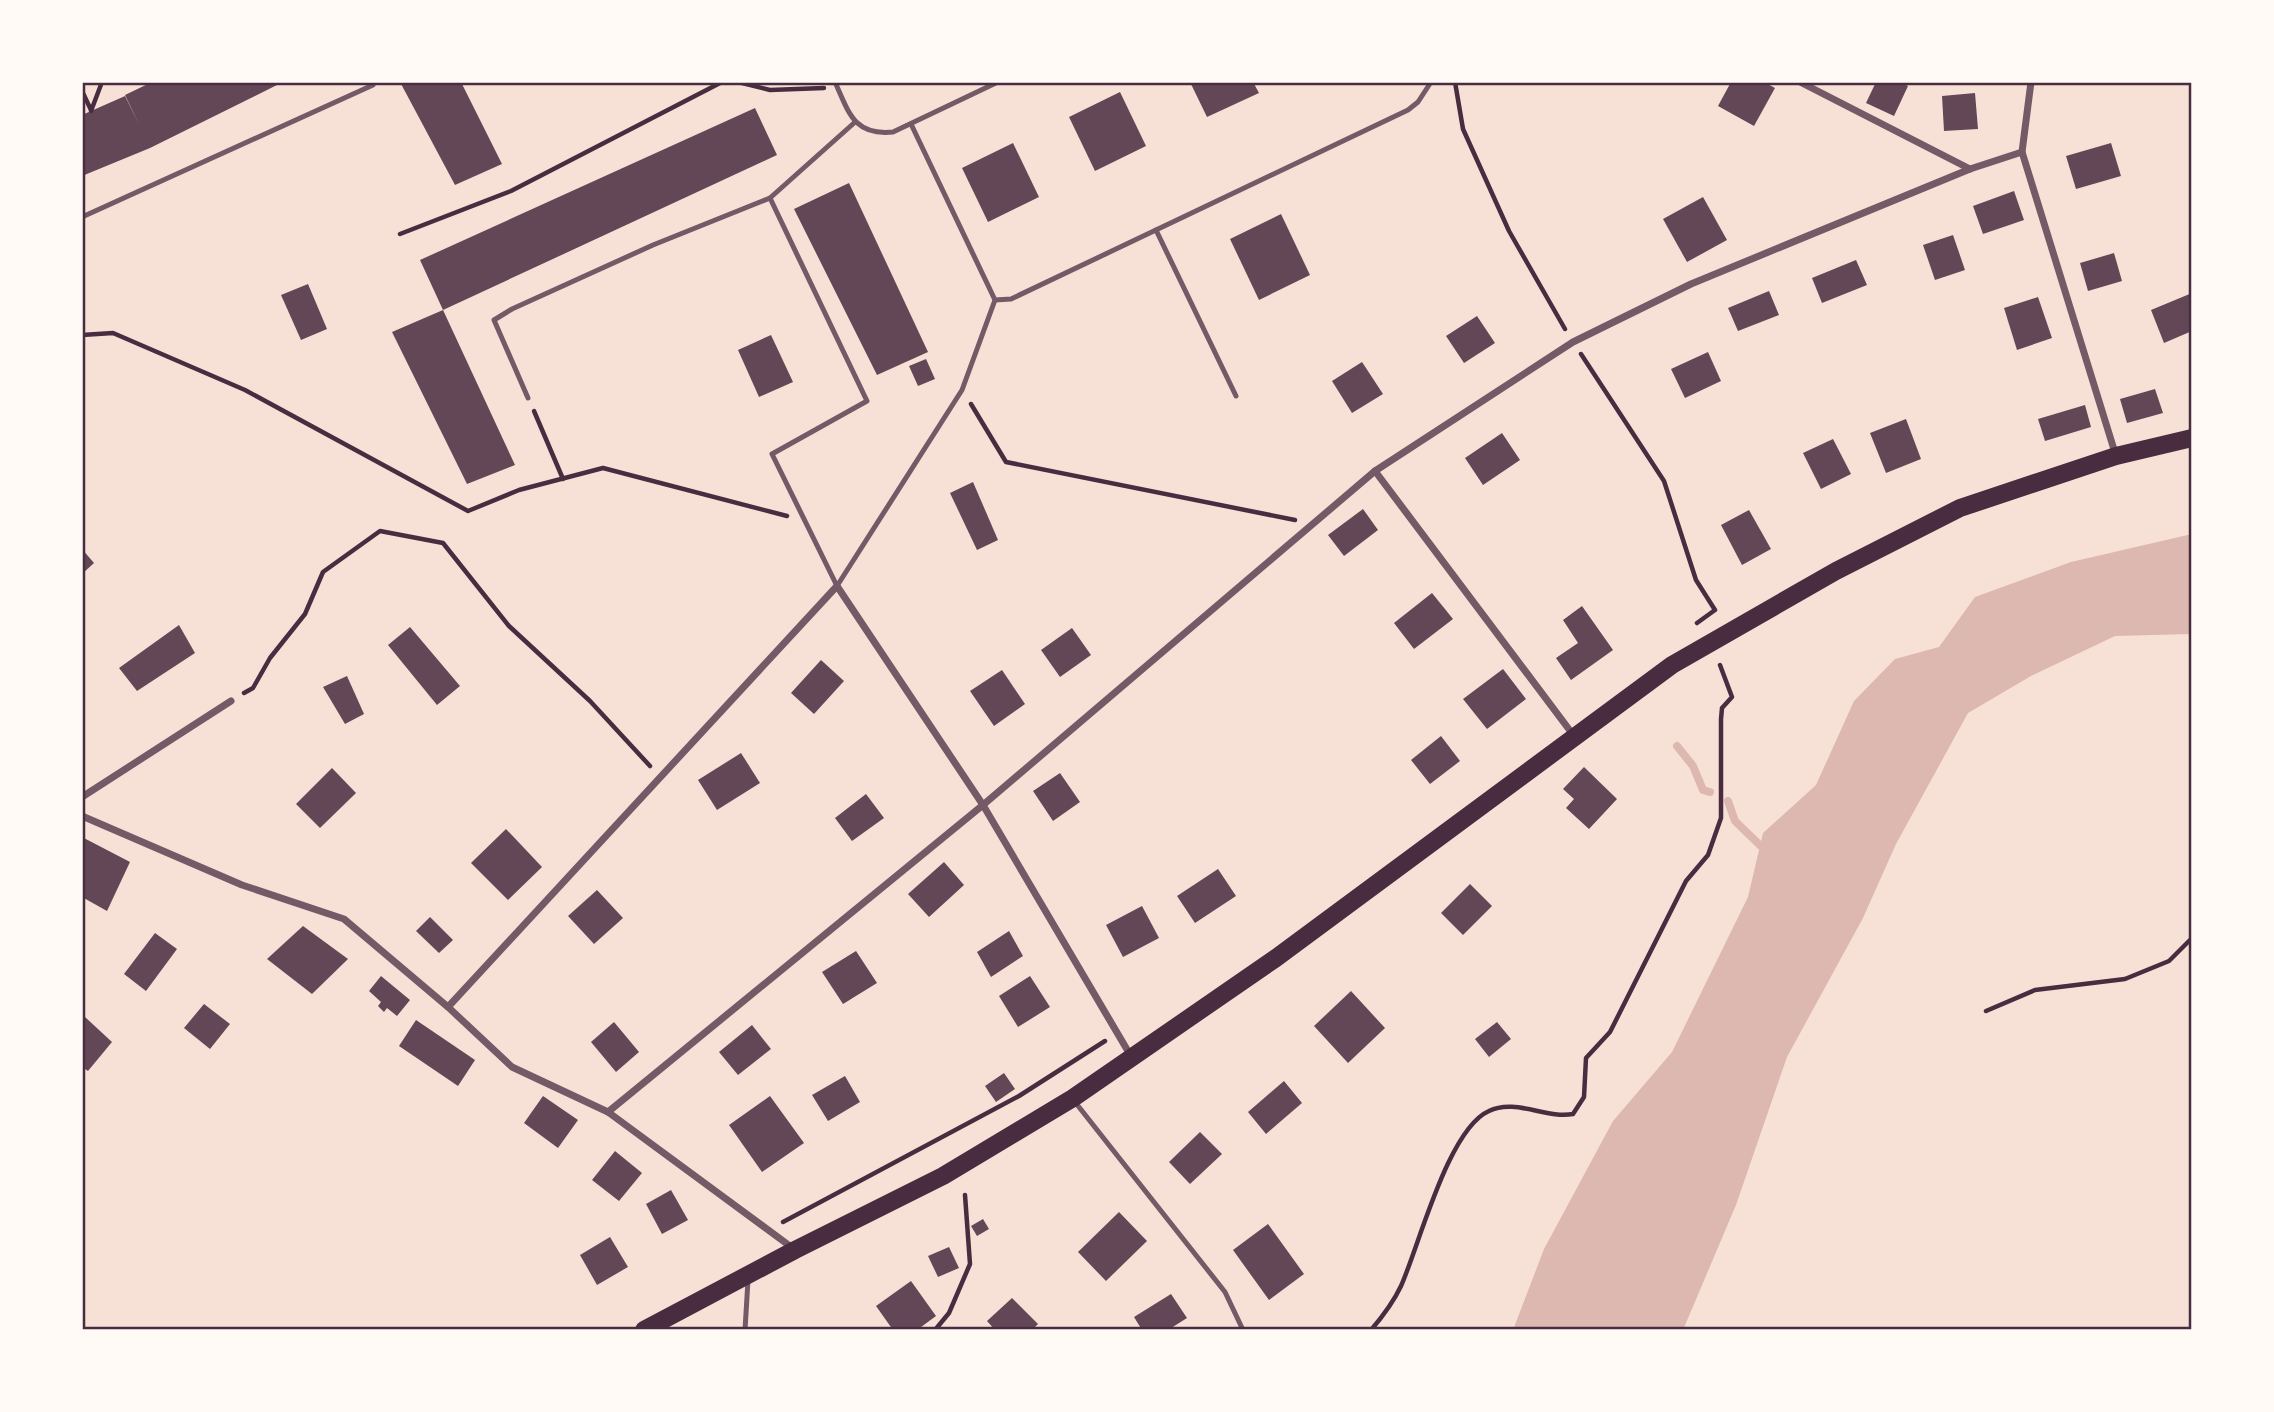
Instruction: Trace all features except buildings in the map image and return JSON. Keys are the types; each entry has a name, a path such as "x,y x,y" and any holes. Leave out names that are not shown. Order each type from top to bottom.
{"main road":[{"path":"644,1330 943,1176 1073,1098 1276,958 1672,665 1836,571 1960,508 2116,456 2192,438"}],"street":[{"path":"1800,82 1970,169"},
{"path":"2031,82 2022,152 2116,456"},
{"path":"608,1112 984,805 1375,471 1573,342 1691,284 1970,169 2022,152"},
{"path":"1375,471 1575,737"},
{"path":"448,1007 837,586 984,805 1132,1059"},
{"path":"82,797 231,701"},
{"path":"82,816 242,885 344,919 448,1007 512,1067 608,1112 795,1250"}],"lane":[{"path":"836,85 854,123 877,134 893,132 998,82"},
{"path":"995,300 1011,299 1408,110 1432,82"},
{"path":"82,217 373,85"},
{"path":"528,398 494,320 512,309 653,245 770,198 854,123"},
{"path":"837,586 962,390 995,300 911,124"},
{"path":"770,198 867,401 772,454 837,586"},
{"path":"1156,230 1236,396"},
{"path":"1073,1098 1225,1292 1243,1330"},
{"path":"745,1330 748,1275"}],"path":[{"path":"91,111 102,82"},
{"path":"400,234 510,191 722,82"},
{"path":"738,82 770,90 836,85"},
{"path":"1455,82 1463,130 1509,231 1573,342 1664,481 1696,579 1715,610 1695,625"},
{"path":"82,91 91,111"},
{"path":"82,108 91,111"},
{"path":"82,335 113,333 245,390 468,511 519,491 604,468 805,521"},
{"path":"962,390 1006,462 1313,523"},
{"path":"528,398 563,479"},
{"path":"231,701 253,688 270,657 305,614 323,572 380,531 443,543 509,626 590,701 661,778"},
{"path":"1371,1330 1385,1314 1402,1284 1414,1244 1443,1175 1474,1122 1490,1110 1524,1107 1556,1117 1573,1114 1584,1097 1586,1058 1610,1032 1686,881 1708,855 1721,818 1722,708 1732,697 1720,665"},
{"path":"1986,1011 2035,990 2125,979 2169,961 2192,938"},
{"path":"768,1230 1019,1096 1118,1033"},
{"path":"935,1330 949,1312 970,1264 965,1195"}],"shaded area":[{"path":"2192,534 2192,634 2115,636 2031,676 1968,713 1896,844 1863,918 1787,1057 1736,1205 1683,1330 1513,1330 1544,1249 1613,1121 1672,1052 1748,897 1763,833 1816,785 1854,701 1895,659 1939,647 1975,597 2071,562"}],"waterway":[{"path":"1677,746 1693,766 1703,790 1710,792"},
{"path":"1728,801 1735,821 1767,852"}]}
